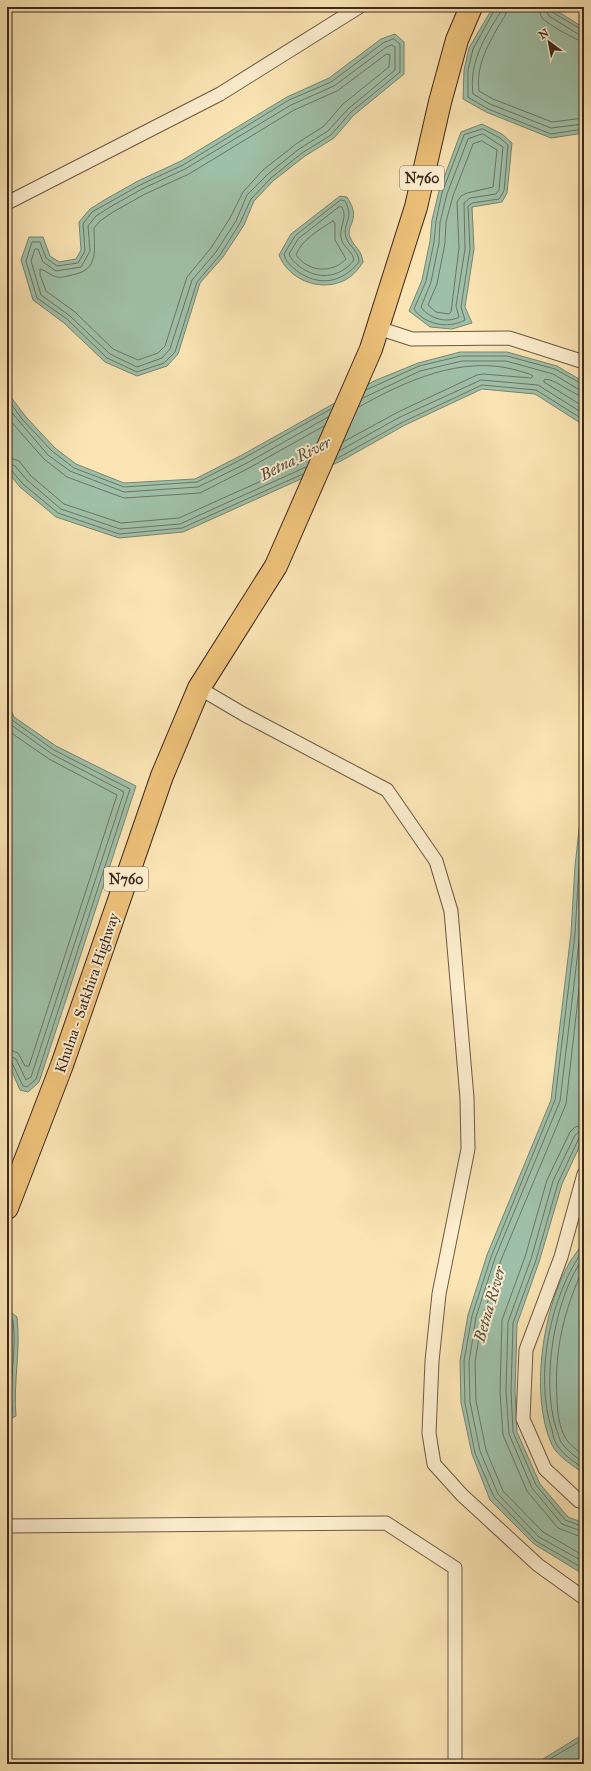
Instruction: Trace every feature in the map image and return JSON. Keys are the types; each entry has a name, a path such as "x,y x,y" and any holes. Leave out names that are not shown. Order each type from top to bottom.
{"highway":[{"name":"N760","path":"378,328 416,207 440,102 457,40 470,7"},
{"name":"Khulna - Satkhira Highway","path":"7,1208 62,1065 162,776 199,688 276,566 371,349 378,328"}],"street":[{"path":"8,202 220,94 359,7"},
{"path":"378,328 412,339 509,338 584,362"},
{"path":"199,688 245,715 387,790 436,861 451,911 467,1098 468,1149 439,1294 432,1354 429,1433 434,1464 462,1495 538,1565 584,1598"},
{"path":"584,1174 561,1257 526,1350 523,1419 545,1469 578,1501 584,1502"},
{"path":"7,1526 386,1523 455,1568 455,1764"}],"water":[{"path":"493,7 551,7 584,28 584,133 551,138 486,112 463,99 464,70 469,48"},
{"path":"395,34 404,42 404,74 354,115 334,138 305,156 273,181 254,201 244,225 223,257 200,283 178,354 167,366 137,376 105,362 64,323 33,300 21,260 29,237 43,237 50,256 59,262 76,259 81,250 79,222 90,209 138,181 181,161 287,97 329,78 381,39"},
{"path":"482,124 502,134 512,143 507,193 502,202 472,207 474,249 465,307 472,323 452,329 430,327 409,311 422,280 430,241 432,220 439,191 461,132"},
{"path":"340,196 347,197 352,207 353,216 349,234 361,254 363,262 349,277 334,284 324,285 305,281 289,271 279,255 291,234"},
{"name":"Betna River","path":"460,352 507,352 557,366 584,382 584,427 582,424 535,394 482,389 405,425 341,461 183,532 119,538 56,517 20,487 7,471 7,392 26,417 55,448 76,464 124,483 195,479 242,455 374,381 418,363"},
{"path":"7,701 14,717 56,746 136,786 39,1082 28,1092 20,1090 7,1060"},
{"name":"Betna River","path":"584,785 583,1139 562,1184 539,1262 517,1324 515,1391 517,1432 540,1484 568,1517 584,1523 584,1571 578,1571 534,1544 490,1500 472,1454 461,1403 460,1361 468,1315 487,1255 551,1100 571,933 575,866"},
{"path":"584,1242 584,1474 562,1457 552,1445 545,1425 541,1401 541,1377 542,1351 553,1301 561,1279 571,1260"},
{"path":"7,1309 17,1317 18,1342 15,1391 16,1416 7,1420"},
{"path":"584,1735 584,1764 535,1764 577,1738"}]}
